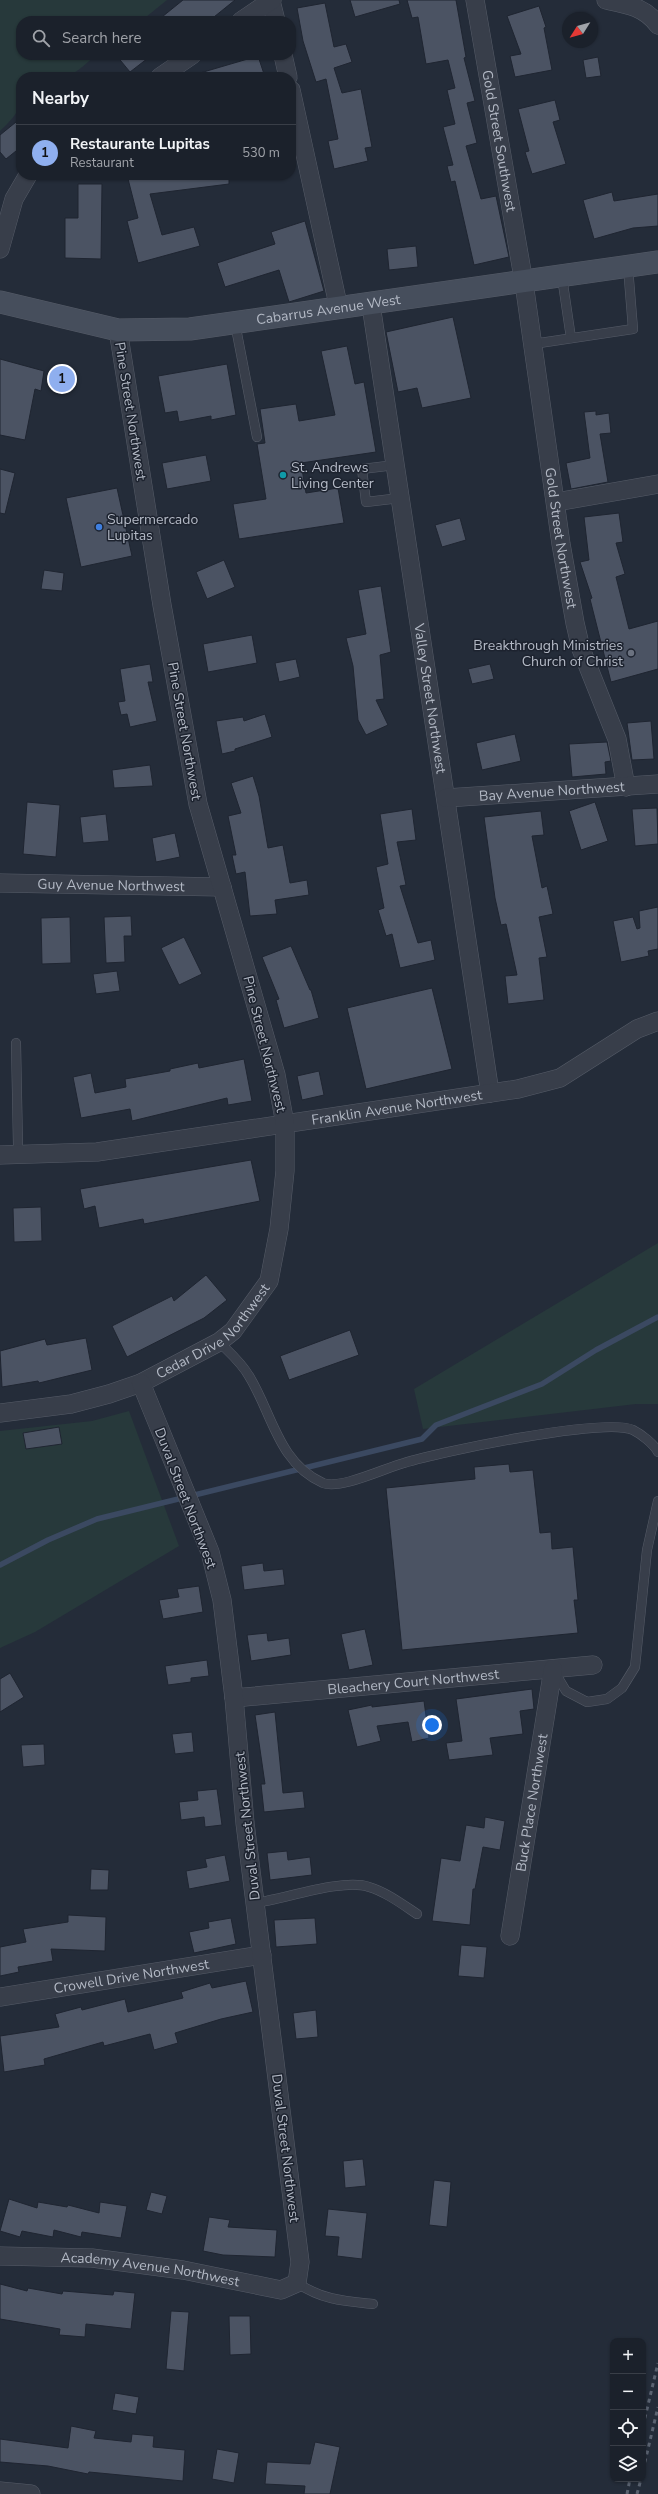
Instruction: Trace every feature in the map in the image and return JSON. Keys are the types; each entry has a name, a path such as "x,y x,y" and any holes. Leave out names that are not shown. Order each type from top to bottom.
{"main road":[{"name":"Cabarrus Avenue West","path":"0,302 118,330 190,329 371,305 658,262"}],"street":[{"path":"249,16 272,0 275,16"},
{"name":"Gold Street Southwest","path":"474,0 524,283"},
{"path":"606,0 627,4 650,14 658,25"},
{"path":"167,72 185,60"},
{"path":"284,60 287,72"},
{"path":"296,113 339,309"},
{"path":"0,249 7,219 24,180"},
{"name":"Gold Street Northwest","path":"524,283 561,544 579,642 617,738 626,786"},
{"name":"Valley Street Northwest","path":"371,305 490,1093"},
{"name":"Pine Street Northwest","path":"118,330 162,605 198,804 276,1075 285,1124"},
{"path":"556,502 658,484"},
{"name":"Bay Avenue Northwest","path":"446,798 658,784"},
{"name":"Guy Avenue Northwest","path":"0,883 222,887"},
{"name":"Franklin Avenue Northwest","path":"0,1155 98,1152 490,1093 560,1078 637,1029 658,1021"},
{"name":"Cedar Drive Northwest","path":"0,1413 71,1404 109,1394 141,1383 219,1342 232,1331 269,1281 279,1229 285,1178 285,1124"},
{"name":"Duval Street Northwest","path":"141,1383 194,1517 210,1552 222,1600 234,1698 255,1903 300,2262 297,2283"},
{"name":"Bleachery Court Northwest","path":"234,1698 553,1669 593,1664"},
{"name":"Buck Place Northwest","path":"510,1936 553,1669"},
{"name":"Crowell Drive Northwest","path":"0,1997 262,1955"},
{"name":"Academy Avenue Northwest","path":"0,2256 92,2258 183,2270 281,2290 297,2283"},
{"path":"0,2491 31,2494"}],"lane":[{"path":"533,344 633,329 628,267"},
{"path":"562,277 570,338"},
{"path":"235,323 257,437"},
{"path":"395,465 362,469 366,502 400,498"},
{"path":"16,1043 18,1146"},
{"path":"219,1342 238,1359 250,1376 282,1445 302,1472 324,1484 341,1483 405,1462 515,1439 594,1428 633,1430 656,1447 658,1452"},
{"path":"553,1669 566,1691 587,1702 607,1699 622,1688 635,1667 646,1550 658,1501"},
{"path":"255,1903 278,1900 326,1888 363,1886 388,1895 417,1914"},
{"path":"297,2283 314,2294 332,2299 373,2304"}],"shaded area":[{"path":"0,0 167,0 147,16 16,16 16,60 90,60 74,72 16,72 16,113 0,131"},
{"path":"658,1243 658,1404 636,1404 423,1429 414,1389"},
{"path":"129,1411 179,1546 35,1632 0,1648 0,1431 92,1421"}],"building":[{"path":"183,0 235,0 215,16 163,16"},
{"path":"350,0 399,0 400,4 355,17"},
{"path":"407,0 456,0 466,57 464,58 475,101 467,103 477,143 466,146 481,199 496,196 509,257 474,265 455,181 451,182 447,166 453,165 443,127 455,124 447,90 455,88 448,60 426,64 418,17 412,18"},
{"path":"325,3 334,47 346,44 352,62 334,68 342,93 361,89 372,147 365,148 368,161 334,169 328,141 338,139 326,79 316,82 303,41 297,8"},
{"path":"539,6 546,27 544,28 552,70 515,77 510,56 521,54 507,16"},
{"path":"598,57 601,76 586,78 583,60"},
{"path":"120,60 146,60 130,72"},
{"path":"244,60 259,60 263,72 203,72"},
{"path":"555,100 560,120 553,122 566,164 532,174 525,152 529,151 518,109"},
{"path":"16,122 16,151 6,159 0,152 0,135"},
{"path":"128,180 229,180 229,184 150,194 162,235 194,227 200,246 138,263 127,221 138,218"},
{"path":"78,184 102,184 101,259 65,258 65,218 78,218"},
{"path":"612,192 614,201 658,194 658,226 633,228 594,239 583,200"},
{"path":"305,221 324,291 289,302 279,270 225,287 217,263 275,244 271,232"},
{"path":"416,246 418,267 389,270 387,249"},
{"path":"453,317 471,398 422,408 417,388 398,392 386,332"},
{"name":"St. Andrews Living Center","path":"347,346 355,384 364,382 376,452 301,463 306,493 338,488 344,523 239,539 233,504 266,499 257,444 265,443 260,409 296,404 299,421 335,415 321,351"},
{"path":"0,359 44,371 41,391 35,389 25,440 0,435"},
{"path":"227,364 236,415 211,420 211,416 179,422 177,411 165,413 158,376"},
{"path":"596,411 596,415 609,413 611,433 600,434 608,482 571,489 566,463 590,458 584,412"},
{"path":"206,455 211,481 167,489 162,463"},
{"path":"0,469 15,473 5,514 0,513"},
{"name":"Supermercado Lupitas","path":"117,488 132,556 81,567 66,498"},
{"path":"619,513 623,542 616,543 625,574 616,577 629,629 658,621 658,669 611,682 590,599 592,598 580,562 589,560 584,517"},
{"path":"460,518 466,540 442,547 435,525"},
{"path":"224,560 235,587 207,599 196,572"},
{"path":"44,570 64,573 62,591 41,589"},
{"path":"381,586 391,652 380,655 384,699 376,700 388,725 366,735 358,720 353,666 346,638 366,634 358,590"},
{"path":"252,635 257,663 208,672 203,644"},
{"path":"296,659 300,677 279,682 275,663"},
{"path":"150,664 153,682 148,682 157,721 130,727 127,714 121,715 118,702 125,701 120,669"},
{"path":"490,664 494,679 472,684 468,669"},
{"path":"265,714 272,737 235,749 235,751 222,754 216,721 243,717 244,721"},
{"path":"651,721 654,759 632,760 627,723"},
{"path":"515,734 521,761 482,770 476,743"},
{"path":"607,742 611,761 605,762 606,774 572,777 569,744"},
{"path":"150,765 153,786 114,788 112,770"},
{"path":"253,776 259,796 268,848 283,845 290,883 307,880 309,895 275,900 277,914 250,916 245,872 236,874 232,855 236,855 228,816 241,813 231,783"},
{"path":"27,802 60,805 56,857 23,854"},
{"path":"595,802 608,841 581,850 569,811"},
{"path":"657,808 658,844 635,846 632,809"},
{"path":"412,809 416,840 397,842 406,885 400,886 418,943 431,940 435,960 400,968 392,934 386,936 378,910 384,908 376,867 388,864 380,814"},
{"path":"541,811 544,835 532,836 542,888 547,886 553,914 539,917 547,957 539,958 544,1000 508,1004 505,976 517,975 506,924 501,925 495,898 484,817"},
{"path":"106,814 109,841 83,843 80,817"},
{"path":"175,833 180,857 156,862 152,838"},
{"path":"658,907 658,949 648,951 649,956 621,962 613,921 633,917 637,929 640,928 639,911"},
{"path":"131,916 132,936 124,936 125,962 106,963 104,917"},
{"path":"70,917 71,963 42,964 41,918"},
{"path":"184,937 202,974 179,985 161,948"},
{"path":"291,946 311,990 319,1018 284,1028 276,1000 279,999 262,957"},
{"path":"117,971 120,991 96,994 93,974"},
{"path":"432,988 452,1069 366,1089 347,1008"},
{"path":"244,1059 252,1101 228,1105 227,1098 132,1121 130,1109 81,1118 73,1077 91,1073 95,1093 126,1087 125,1079 170,1071 170,1069 198,1063 199,1068"},
{"path":"319,1071 324,1095 302,1100 297,1076"},
{"path":"251,1160 260,1201 144,1224 143,1219 99,1228 95,1206 84,1209 80,1189"},
{"path":"41,1207 42,1241 14,1242 13,1208"},
{"path":"206,1275 227,1300 204,1318 127,1357 112,1326 172,1296 174,1301"},
{"path":"350,1330 359,1355 289,1380 280,1356"},
{"path":"86,1338 92,1370 39,1383 38,1381 2,1387 0,1351 45,1339 47,1345"},
{"path":"59,1427 62,1444 26,1449 23,1433"},
{"path":"509,1464 510,1472 533,1470 540,1533 551,1532 552,1549 573,1547 578,1600 574,1600 578,1633 402,1650 386,1488 475,1479 474,1467"},
{"path":"263,1563 264,1571 283,1569 285,1585 244,1590 241,1566"},
{"path":"199,1586 203,1612 163,1619 159,1600 179,1597 177,1589"},
{"path":"365,1629 373,1665 349,1670 341,1634"},
{"path":"267,1633 268,1641 289,1638 291,1655 251,1661 247,1635"},
{"path":"207,1660 209,1676 191,1678 191,1682 168,1685 165,1666"},
{"path":"10,1673 24,1697 0,1712 0,1679"},
{"path":"532,1689 534,1709 520,1711 523,1734 490,1738 493,1755 449,1760 446,1743 462,1741 456,1699"},
{"path":"424,1701 429,1738 412,1742 408,1722 377,1726 381,1741 357,1747 348,1710 372,1705 372,1707"},
{"path":"275,1712 283,1793 303,1791 305,1808 264,1812 261,1784 265,1784 255,1715"},
{"path":"192,1732 194,1752 175,1754 172,1734"},
{"path":"44,1744 45,1765 23,1767 21,1745"},
{"path":"217,1789 222,1825 205,1827 204,1817 181,1820 179,1802 198,1800 197,1791"},
{"path":"485,1817 505,1821 500,1850 483,1847 475,1889 473,1889 470,1925 432,1921 441,1858 460,1861 466,1825 484,1828"},
{"path":"287,1851 288,1860 310,1857 312,1875 270,1880 267,1853"},
{"path":"225,1855 230,1881 189,1889 186,1871 207,1867 205,1859"},
{"path":"91,1869 109,1870 108,1890 90,1890"},
{"path":"68,1915 106,1917 105,1951 51,1949 53,1961 18,1967 19,1972 0,1976 0,1947 26,1942 23,1929 68,1922"},
{"path":"231,1918 236,1944 194,1953 189,1932 209,1928 208,1922"},
{"path":"315,1918 317,1944 276,1947 274,1920"},
{"path":"461,1945 487,1947 484,1978 458,1976"},
{"path":"246,1981 253,2012 221,2019 175,2033 178,2043 154,2050 150,2034 104,2046 103,2042 44,2059 45,2065 4,2072 0,2036 59,2027 55,2014 81,2007 82,2010 125,1999 128,2012 183,1998 181,1992 210,1983 212,1988"},
{"path":"316,2010 318,2037 296,2039 293,2013"},
{"path":"363,2159 366,2186 345,2188 343,2161"},
{"path":"434,2180 451,2182 447,2227 429,2225"},
{"path":"151,2192 167,2196 162,2214 146,2210"},
{"path":"9,2199 37,2208 38,2202 67,2207 68,2205 99,2213 100,2202 127,2206 121,2238 82,2232 81,2237 54,2230 53,2237 22,2231 20,2237 0,2231"},
{"path":"328,2209 367,2213 362,2259 337,2256 339,2237 325,2236"},
{"path":"209,2217 230,2220 228,2227 277,2230 275,2257 223,2255 203,2251"},
{"path":"0,2284 27,2291 28,2288 62,2294 63,2291 113,2295 114,2291 135,2293 131,2329 86,2324 85,2337 59,2335 60,2329 0,2319"},
{"path":"171,2311 189,2312 184,2371 166,2369"},
{"path":"229,2316 250,2316 251,2354 230,2355"},
{"path":"115,2393 139,2397 136,2414 112,2410"},
{"path":"71,2426 96,2431 94,2438 131,2442 132,2434 154,2436 153,2447 185,2450 183,2481 89,2472 88,2474 48,2466 0,2462 0,2439 68,2448"},
{"path":"315,2442 340,2447 330,2494 304,2494 305,2486 265,2484 267,2462 310,2464"},
{"path":"217,2449 239,2453 234,2483 212,2479"}],"waterway":[{"path":"0,1565 48,1540 97,1519 422,1439 436,1425 542,1384 596,1350 658,1317"}],"railway":[{"path":"646,2413 658,2363"},
{"path":"646,2457 658,2407"},
{"path":"627,2494 629,2482"},
{"path":"637,2494 640,2482"}],"place":[{"name":"Restaurante Lupitas","path":"62,379"},
{"name":"St. Andrews Living Center","path":"283,475"},
{"name":"Supermercado Lupitas","path":"99,527"},
{"name":"Breakthrough Ministries Church of Christ","path":"631,653"}]}
